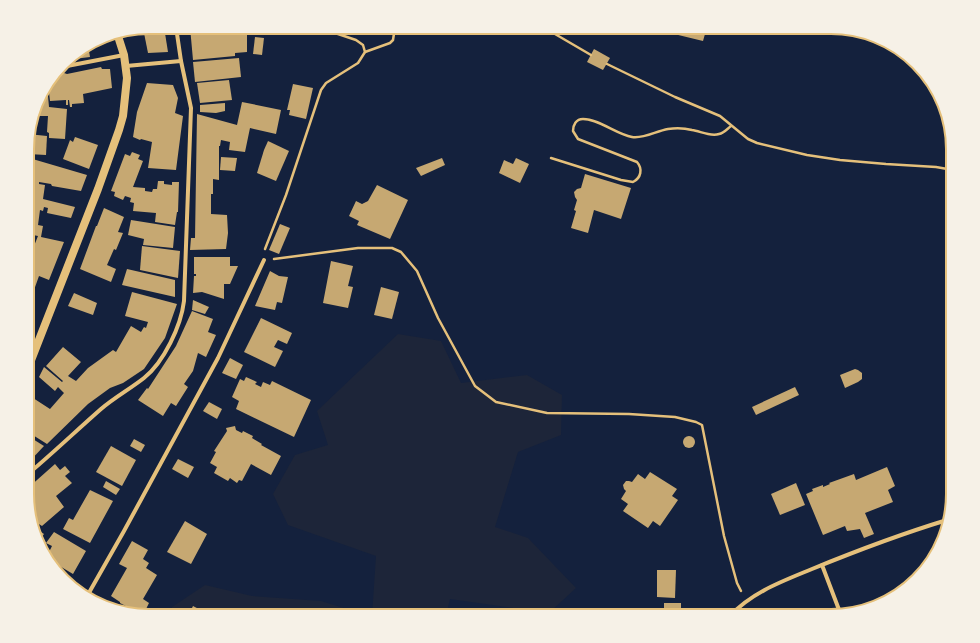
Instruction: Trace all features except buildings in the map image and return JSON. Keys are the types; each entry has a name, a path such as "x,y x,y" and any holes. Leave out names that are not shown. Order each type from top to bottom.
{"main road":[{"path":"34,352 123,116 127,88 126,66 119,38"}],"street":[{"path":"34,469 102,408 150,372 165,352 180,320 184,301 191,108 177,34"},
{"path":"71,65 124,56"},
{"path":"126,66 181,61"},
{"path":"89,592 214,364 264,260"},
{"path":"738,609 747,601 778,584 822,565 876,544 943,522"},
{"path":"822,565 839,609"}],"path":[{"path":"338,34 356,40 363,45 365,52"},
{"path":"393,34 393,40 390,43 365,52 358,63 326,83 321,90 286,195 264,250 264,260 358,248 392,248 401,252 417,271 438,318 475,386 496,402 547,413 629,414 674,417 696,422 702,425 724,536 737,584 747,601"},
{"path":"555,34 591,55"},
{"path":"606,64 675,97 720,116 748,139 774,148 840,160 946,169"},
{"path":"551,158 621,180 633,182 641,173 637,162 578,139 573,132 574,124 577,121 589,120 620,134 634,138 667,129 685,128 718,135 731,126"}],"shaded area":[{"path":"398,334 441,341 461,383 527,375 562,395 561,435 518,452 495,527 528,538 576,588 553,609 521,609 450,599 448,609 372,609 376,556 288,525 273,494 295,455 328,445 317,411"},
{"path":"205,585 252,596 321,601 347,609 172,609 172,607"}]}
